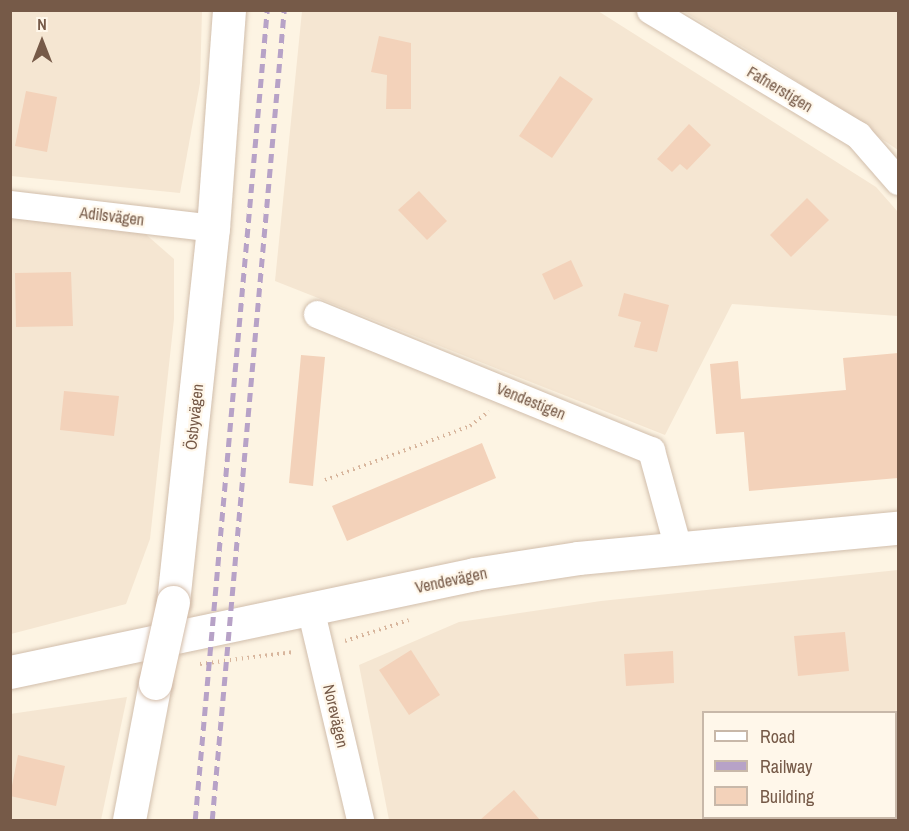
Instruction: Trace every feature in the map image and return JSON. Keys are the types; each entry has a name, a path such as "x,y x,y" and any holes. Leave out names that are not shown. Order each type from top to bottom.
{"street":[{"name":"Ösbyvägen","path":"129,820 173,602 213,228 229,10"},
{"name":"Fafnerstigen","path":"650,10 858,135 898,181"},
{"name":"Adilsvägen","path":"10,204 213,228"},
{"name":"Vendestigen","path":"317,314 651,450 678,548"},
{"name":"Vendevägen","path":"10,672 311,612 474,574 678,548 898,528"},
{"name":"Norevägen","path":"311,612 360,820"}],"path":[{"path":"325,480 470,426 512,393"},
{"path":"191,666 320,650 420,616"}],"shaded area":[{"path":"10,11 202,11 200,83 180,193 11,176"},
{"path":"302,11 598,11 876,187 898,212 898,316 732,304 665,435 275,281"},
{"path":"683,11 898,11 898,150 773,65"},
{"path":"11,218 142,231 174,259 174,319 150,539 126,604 11,634"},
{"path":"898,570 898,820 389,820 359,665 459,622 601,601"},
{"path":"127,697 101,820 11,820 10,714"}],"building":[{"path":"379,36 411,43 411,109 386,109 387,75 371,72"},
{"path":"560,76 593,99 552,158 519,136"},
{"path":"26,91 57,97 47,152 15,146"},
{"path":"689,124 711,145 687,170 680,164 672,172 657,159"},
{"path":"419,191 447,221 427,240 398,210"},
{"path":"807,198 829,220 791,257 770,235"},
{"path":"571,260 583,286 554,300 542,274"},
{"path":"71,272 73,326 16,327 15,273"},
{"path":"624,293 669,305 657,352 634,347 641,322 618,316"},
{"path":"898,353 898,478 749,491 744,432 716,434 710,364 738,361 741,399 846,390 843,358"},
{"path":"301,355 325,357 313,486 289,483"},
{"path":"64,391 119,396 114,436 60,430"},
{"path":"482,443 496,478 347,541 332,506"},
{"path":"845,632 849,671 798,676 794,636"},
{"path":"411,650 440,695 409,715 379,670"},
{"path":"673,651 674,683 626,686 624,654"},
{"path":"18,755 65,766 56,806 10,796"},
{"path":"514,790 540,820 480,820"}],"railway":[{"path":"195,820 267,10"},
{"path":"212,820 284,10"}]}
